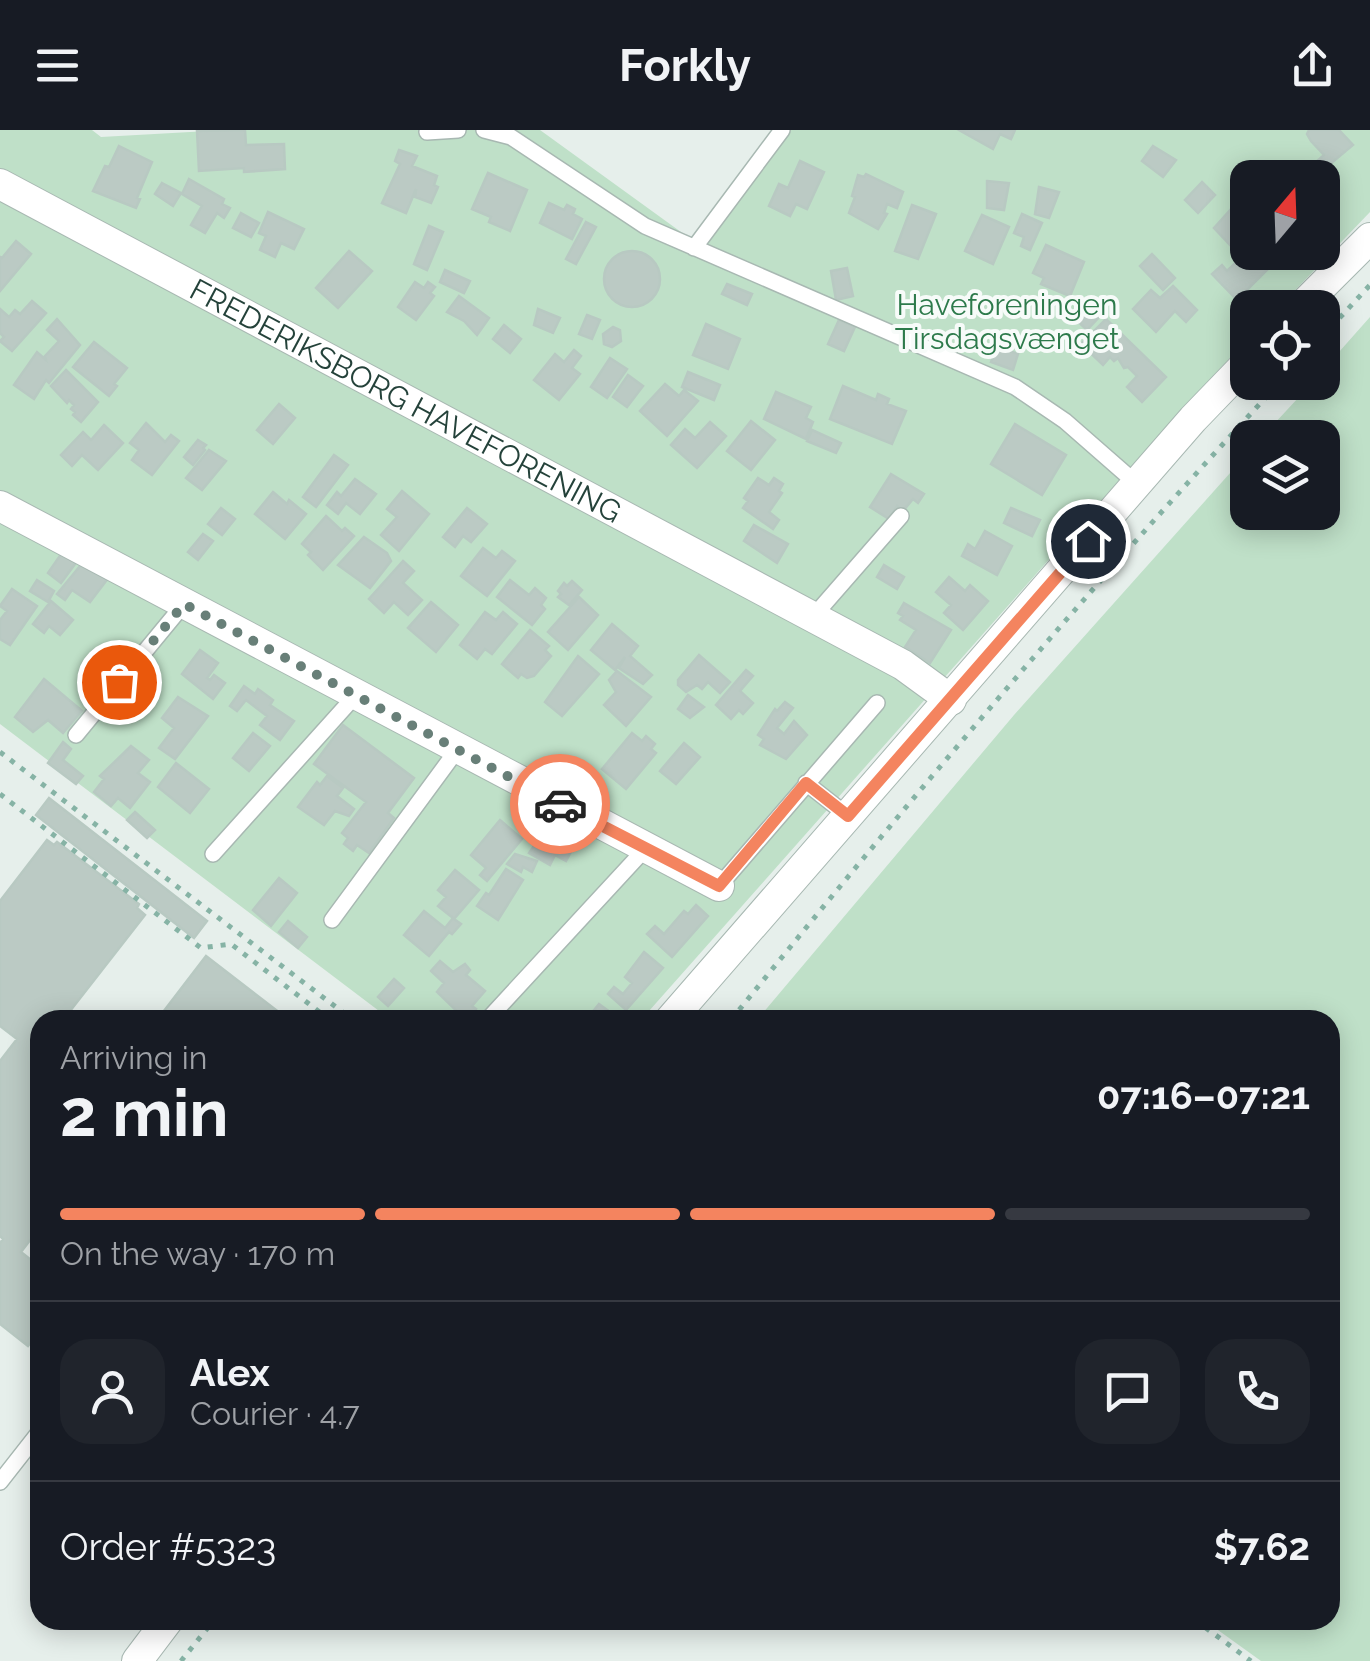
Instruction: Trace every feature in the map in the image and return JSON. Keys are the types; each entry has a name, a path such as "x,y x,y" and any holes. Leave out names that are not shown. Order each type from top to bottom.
{"street":[{"name":"FREDERIKSBORG HAVEFORENING","path":"0,184 902,665 951,700"},
{"path":"1318,290 1370,238"},
{"path":"679,1010 1136,484 1230,382"},
{"path":"0,506 719,886"},
{"path":"136,1661 160,1630"}],"lane":[{"path":"427,132 458,130"},
{"path":"484,130 511,136 622,214 1016,387 1066,422 1136,484"},
{"path":"694,248 782,130"},
{"path":"812,618 901,516"},
{"path":"76,735 184,604"},
{"path":"213,854 355,696"},
{"path":"719,886 877,704"},
{"path":"332,920 457,750"},
{"path":"806,783 848,816"},
{"path":"496,1010 646,848"},
{"path":"0,1482 30,1444"}],"path":[{"path":"1340,317 1370,286"},
{"path":"739,1010 981,717 1263,400"},
{"path":"0,752 340,1010"},
{"path":"0,794 201,948 231,944 240,934"},
{"path":"231,944 317,1010"},
{"path":"181,1661 206,1630"},
{"path":"1208,1630 1251,1661"}],"green space":[{"name":"Haveforeningen Tirsdagsvænget","path":"0,130 92,130 101,137 226,130 540,130 692,240 790,130 1370,130 1370,212 1340,243 1340,160 1230,160 1230,270 1314,270 1295,290 1230,290 1230,358 650,1010 378,1010 0,724"},
{"path":"1370,317 1370,1661 1261,1661 1218,1630 1340,1630 1340,1010 765,1010 1014,715 1230,473 1230,530 1340,530 1340,420 1278,420 1296,400 1340,400 1340,351"}],"building":[{"path":"245,130 246,145 284,144 285,169 199,171 197,131"},
{"path":"959,130 1015,130 1011,139 1000,134 993,149"},
{"path":"1309,130 1339,130 1353,145 1335,160 1318,160 1324,155 1307,134"},
{"path":"119,146 152,162 136,208 93,191"},
{"path":"1153,146 1176,160 1163,177 1142,161"},
{"path":"399,150 417,156 412,166 437,176 434,185 438,187 431,203 415,197 416,189 406,213 382,203 400,164 395,161"},
{"path":"800,161 824,172 807,209 796,204 790,216 769,206 779,184 788,188"},
{"path":"488,173 527,190 510,231 472,209"},
{"path":"866,174 903,192 897,208 887,204 887,214 878,229 849,213 858,175"},
{"path":"189,179 224,199 222,204 230,208 224,218 217,213 205,233 191,225 202,206 182,194"},
{"path":"987,181 1009,183 1004,210 987,208"},
{"path":"1202,182 1215,195 1198,213 1185,200"},
{"path":"162,183 181,193 173,206 155,194"},
{"path":"1039,187 1059,192 1049,218 1035,214"},
{"path":"549,203 564,210 567,205 582,219 572,239 540,223"},
{"path":"912,205 936,214 918,259 895,251"},
{"path":"1230,210 1230,245 1214,228"},
{"path":"268,212 304,229 294,249 281,243 275,257 260,250 266,236 259,233"},
{"path":"241,213 259,223 251,237 233,228"},
{"path":"1022,214 1042,223 1030,250 1021,246 1024,237 1014,233"},
{"path":"982,215 1009,227 993,264 965,251"},
{"path":"586,222 596,227 576,264 566,259"},
{"path":"429,226 443,232 427,270 414,264"},
{"path":"16,241 31,254 0,291 0,257"},
{"path":"1046,245 1084,262 1070,296 1041,284 1044,278 1033,273"},
{"path":"349,251 372,271 338,308 316,288"},
{"path":"632,251 652,259 660,279 652,299 632,307 612,299 604,279 612,259"},
{"path":"1152,254 1175,278 1163,290 1140,266"},
{"path":"1222,265 1227,271 1267,270 1247,290 1230,293 1212,274"},
{"path":"847,268 853,296 836,300 831,271"},
{"path":"445,270 470,281 464,293 440,282"},
{"path":"415,282 424,288 428,282 435,287 430,293 434,296 416,320 398,307"},
{"path":"727,284 752,294 747,305 722,294"},
{"path":"1173,286 1197,310 1186,322 1175,311 1156,332 1133,309 1151,290 1160,298"},
{"path":"459,296 489,318 477,335 464,321 447,312"},
{"path":"32,301 46,313 12,351 0,341 4,337 0,333 0,309 9,317 15,310 20,314"},
{"path":"1087,302 1101,315 1087,330 1073,317"},
{"path":"538,309 560,318 553,333 534,325"},
{"path":"587,315 600,320 592,339 579,334"},
{"path":"57,319 80,345 49,383 46,380 34,399 14,385 37,352 46,360 45,356 59,341 47,330"},
{"path":"1106,319 1166,377 1142,402 1127,387 1137,376 1128,367 1124,368 1118,358 1114,361 1110,357 1103,365 1081,344"},
{"path":"839,320 855,327 844,351 828,344"},
{"path":"706,324 740,339 728,369 693,355"},
{"path":"504,325 521,339 510,353 493,339"},
{"path":"613,327 620,330 621,341 612,347 604,344 603,334"},
{"path":"94,342 127,368 109,396 73,367"},
{"path":"997,346 1018,354 1013,370 991,362"},
{"path":"574,350 581,356 572,368 580,374 559,400 534,380 555,354 564,362"},
{"path":"610,358 627,369 607,398 591,387"},
{"path":"66,370 98,402 81,422 73,415 74,405 51,386"},
{"path":"688,372 720,385 714,400 682,387"},
{"path":"628,375 643,386 627,407 613,397"},
{"path":"665,384 679,396 684,390 698,401 667,436 640,411"},
{"path":"843,386 876,400 878,394 889,399 887,404 906,411 892,444 830,419"},
{"path":"776,392 811,407 806,418 813,422 806,439 764,419"},
{"path":"279,404 295,418 273,444 257,430"},
{"path":"751,421 775,440 751,470 727,451"},
{"path":"710,422 726,436 697,468 671,445 685,429 695,438"},
{"path":"146,423 165,442 171,435 179,441 152,475 132,460 139,450 130,443"},
{"path":"1015,424 1066,455 1042,495 991,464"},
{"path":"104,425 123,443 98,470 82,455 72,466 61,455 83,432 91,440"},
{"path":"812,430 841,443 836,453 807,441"},
{"path":"198,440 206,445 205,450 193,465 184,457"},
{"path":"209,450 226,461 202,490 186,478"},
{"path":"334,455 348,465 316,507 303,497"},
{"path":"891,474 924,494 918,503 913,499 903,511 897,506 889,519 870,507"},
{"path":"758,478 769,485 774,478 783,484 779,491 782,493 769,512 779,520 773,529 743,508 748,501 744,498"},
{"path":"355,479 376,494 360,514 346,503 338,514 327,505"},
{"path":"402,491 429,514 399,551 381,535 397,517 387,509"},
{"path":"273,492 306,514 285,539 255,514"},
{"path":"221,508 235,519 222,535 208,524"},
{"path":"467,508 487,524 471,542 463,536 455,547 443,537"},
{"path":"1011,508 1040,520 1032,536 1004,523"},
{"path":"326,516 354,536 323,570 302,544"},
{"path":"754,525 788,544 777,563 744,541"},
{"path":"985,531 1012,546 997,575 962,556 968,544 975,549"},
{"path":"203,534 213,541 198,560 188,552"},
{"path":"364,537 387,553 391,561 370,588 338,565"},
{"path":"483,548 496,558 502,551 515,561 487,596 461,576"},
{"path":"64,550 78,560 61,583 48,573"},
{"path":"85,560 109,577 90,602 72,590 65,600 57,594"},
{"path":"403,561 414,571 403,583 422,600 408,615 394,602 384,613 369,599"},
{"path":"884,565 904,577 897,589 877,577"},
{"path":"949,577 965,591 970,585 988,601 963,630 944,613 951,605 936,592"},
{"path":"37,580 54,591 48,602 30,591"},
{"path":"510,580 529,595 535,588 546,598 541,605 545,609 532,625 497,597"},
{"path":"572,581 582,590 569,605 558,597 558,591 564,583 567,586"},
{"path":"12,589 37,606 10,645 0,639 0,620 7,611 0,606"},
{"path":"579,597 598,615 568,650 548,632"},
{"path":"51,601 73,620 60,635 49,626 44,633 33,624"},
{"path":"431,602 458,625 436,652 408,628"},
{"path":"904,603 951,630 930,663 905,647 916,630 900,620 903,616 898,613"},
{"path":"485,612 496,620 503,612 517,624 492,654 485,649 477,659 460,645"},
{"path":"612,624 638,646 630,656 652,675 643,684 619,668 625,657 615,670 591,650"},
{"path":"530,630 549,646 545,650 551,656 534,676 527,678 521,674 518,678 502,664"},
{"path":"200,650 218,663 207,678 210,680 214,675 225,683 213,699 182,674"},
{"path":"699,655 730,682 720,693 708,682 702,689 697,685 686,692 678,685"},
{"path":"578,656 599,674 562,716 545,702"},
{"path":"746,670 753,676 740,691 753,703 743,714 739,710 731,719 716,705"},
{"path":"617,671 651,697 626,726 604,705 616,692 609,680"},
{"path":"44,679 82,711 63,733 48,720 33,732 15,717"},
{"path":"244,686 255,694 258,689 273,700 270,705 294,721 280,740 260,725 267,716 246,700 237,711 230,706"},
{"path":"688,695 704,707 690,718 678,709"},
{"path":"178,697 208,716 175,759 159,748 174,728 162,718"},
{"path":"785,702 793,708 777,728 784,734 794,721 807,735 786,759 760,745 764,739 758,735 775,709"},
{"path":"343,725 414,778 388,813 394,818 369,853 357,845 353,851 344,844 348,838 342,833 366,802 314,764"},
{"path":"253,733 270,746 249,771 233,758"},
{"path":"632,733 642,741 646,736 655,744 651,749 656,753 626,789 602,769"},
{"path":"63,742 71,749 63,760 83,776 76,784 48,763"},
{"path":"684,743 700,757 676,784 660,771"},
{"path":"131,746 149,760 138,773 150,782 130,808 118,798 111,806 94,792 104,779 100,776"},
{"path":"176,763 209,789 190,813 158,787"},
{"path":"327,776 343,788 337,796 354,809 349,816 335,811 324,825 298,807 317,782 320,785"},
{"path":"49,798 207,921 194,938 36,815"},
{"path":"135,812 155,830 147,838 127,820"},
{"path":"554,816 582,831 566,861 555,855 550,865 529,853"},
{"path":"500,820 522,839 487,881 480,875 486,868 471,855"},
{"path":"47,840 54,845 57,842 139,904 137,908 145,915 71,1010 30,1010 30,1240 21,1252 30,1259 28,1346 0,1324 0,1061 17,1039 0,1026 0,901"},
{"path":"515,854 537,861 532,872 523,867 521,872 507,864"},
{"path":"506,869 523,880 498,920 477,906"},
{"path":"455,870 479,890 454,919 461,924 429,956 404,935 424,911 445,928 453,918 438,906 446,897 438,890"},
{"path":"279,878 297,893 271,926 253,910"},
{"path":"696,905 708,916 672,957 647,934 655,926 664,934 684,911 688,914"},
{"path":"288,921 307,937 298,948 279,932"},
{"path":"644,952 663,968 626,1010 608,994 614,987 623,994 632,983 625,977"},
{"path":"206,956 276,1010 165,1010"},
{"path":"440,961 453,972 465,964 470,970 466,975 485,991 472,1006 476,1009 456,1010 437,992 444,983 431,971"},
{"path":"394,979 404,988 388,1006 378,997"}],"way so far":[{"path":"119,682 184,604 560,804"}],"route":[{"path":"560,804 719,886 806,783 848,816 1088,541"}]}
